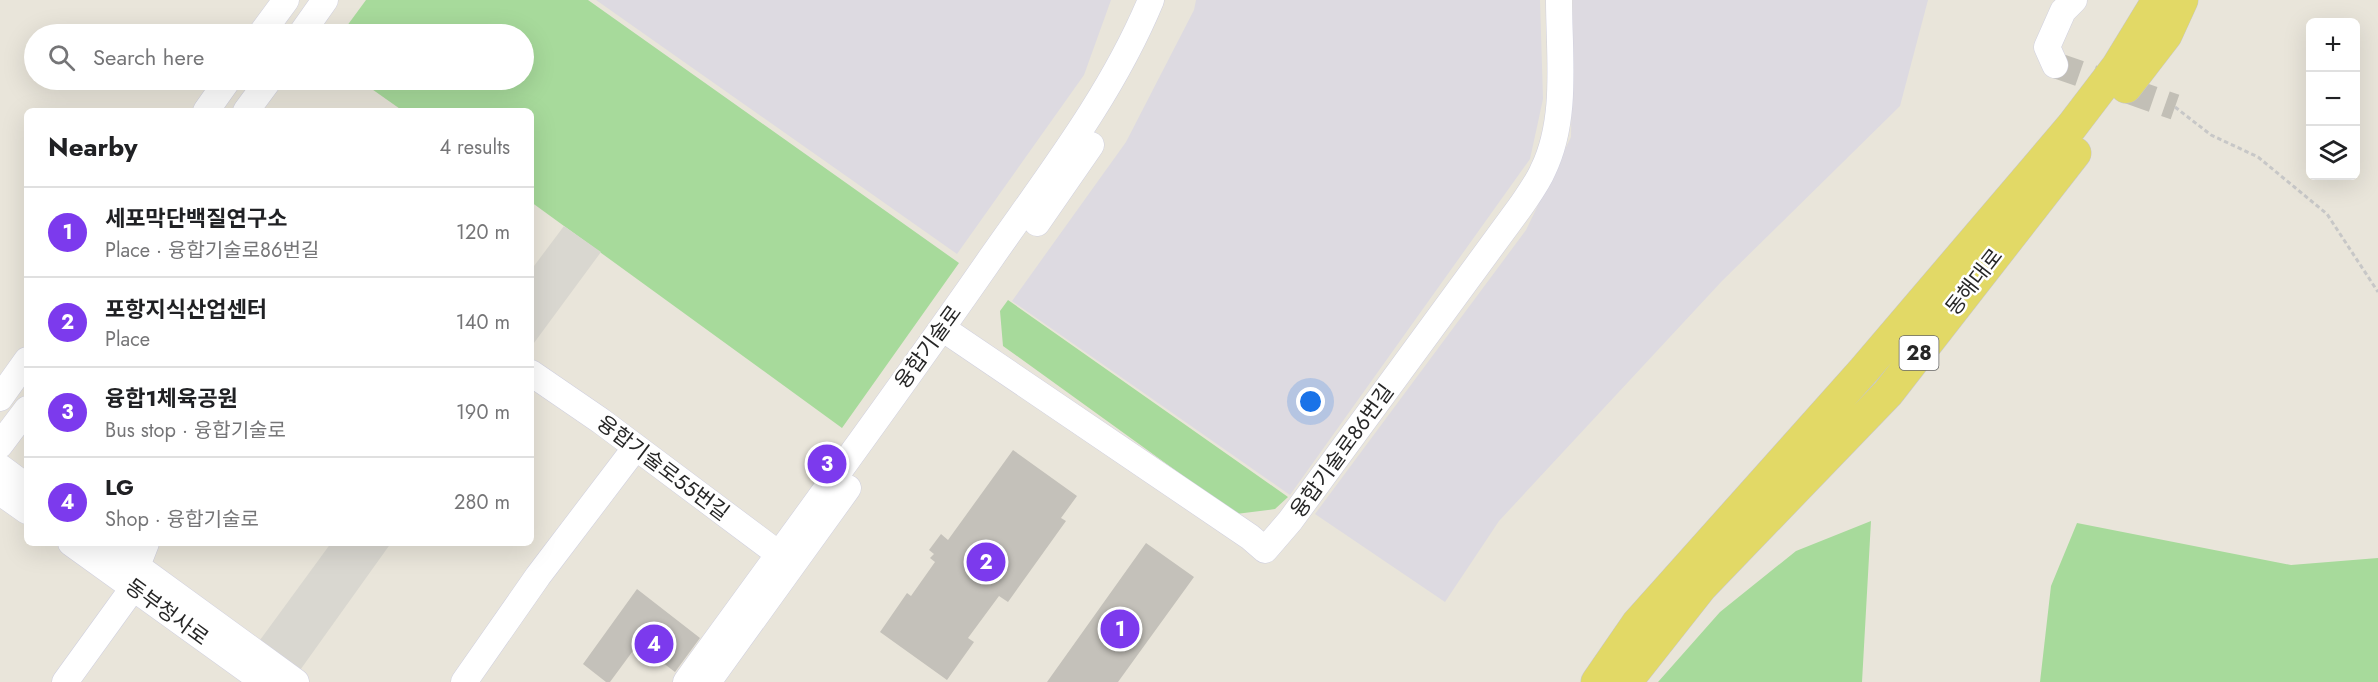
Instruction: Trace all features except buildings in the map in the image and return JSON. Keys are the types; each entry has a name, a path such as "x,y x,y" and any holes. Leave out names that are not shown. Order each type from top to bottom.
{"main road":[{"path":"2089,104 2116,56 2140,0"},
{"path":"1597,682 1637,624 1864,370 2089,104 2117,67 2158,0"},
{"name":"동해대로","path":"1626,682 1701,587 1888,393 2166,35 2182,0"},
{"path":"2083,143 2189,20 2202,0"}],"street":[{"path":"268,24 286,0"},
{"path":"308,24 326,0"},
{"name":"융합기술로","path":"949,332 1106,92 1136,36 1151,0"},
{"name":"융합기술로","path":"708,682 786,559 949,332 1108,120 1149,46 1169,0"},
{"name":"융합기술로86번길","path":"949,332 1240,530 1265,550 1319,483 1521,206 1544,170 1554,138 1558,112 1558,0"},
{"path":"2055,64 2047,47 2063,11 2074,0"},
{"path":"208,108 221,90"},
{"path":"248,108 262,90"},
{"path":"0,398 24,364"},
{"name":"융합기술로55번길","path":"534,375 636,447 786,559"},
{"path":"0,445 24,413"},
{"path":"464,682 538,576 636,447"},
{"path":"0,467 24,485"},
{"path":"0,492 24,509"},
{"name":"동부청사로","path":"78,546 134,569 296,682"},
{"name":"동부청사로","path":"108,546 264,682"},
{"name":"융합기술로","path":"686,682 786,559"},
{"path":"47,682 134,569"},
{"path":"65,682 134,569"}],"path":[{"path":"2175,107 2211,135 2258,157 2327,214 2378,292"}],"shaded area":[{"path":"596,0 1111,0 1084,75 957,254"},
{"path":"1196,0 1540,0 1543,99 1530,159 1290,495 1012,301 1126,142 1194,10"},
{"path":"1573,0 1928,0 1900,106 1722,281 1499,521 1445,602 1315,514 1526,230 1571,137"},
{"path":"564,226 601,252 534,343 534,266"},
{"path":"329,546 389,546 293,680 252,651"}],"green space":[{"path":"366,0 588,0 959,263 842,428 534,204 534,108 399,108 373,90 534,90 534,24 348,24"},
{"path":"1008,300 1288,497 1275,509 1236,514 1003,346 1000,311"},
{"path":"1871,521 1862,682 1658,682 1720,612 1796,551"},
{"path":"2077,523 2291,565 2378,558 2378,682 2040,682 2051,586"}],"tunnel":[{"path":"2055,65 2175,107"}],"place":[{"name":"융합1체육공원","path":"827,464"},
{"name":"포항지식산업센터","path":"986,562"},
{"name":"세포막단백질연구소","path":"1120,629"},
{"name":"LG","path":"654,644"}]}
